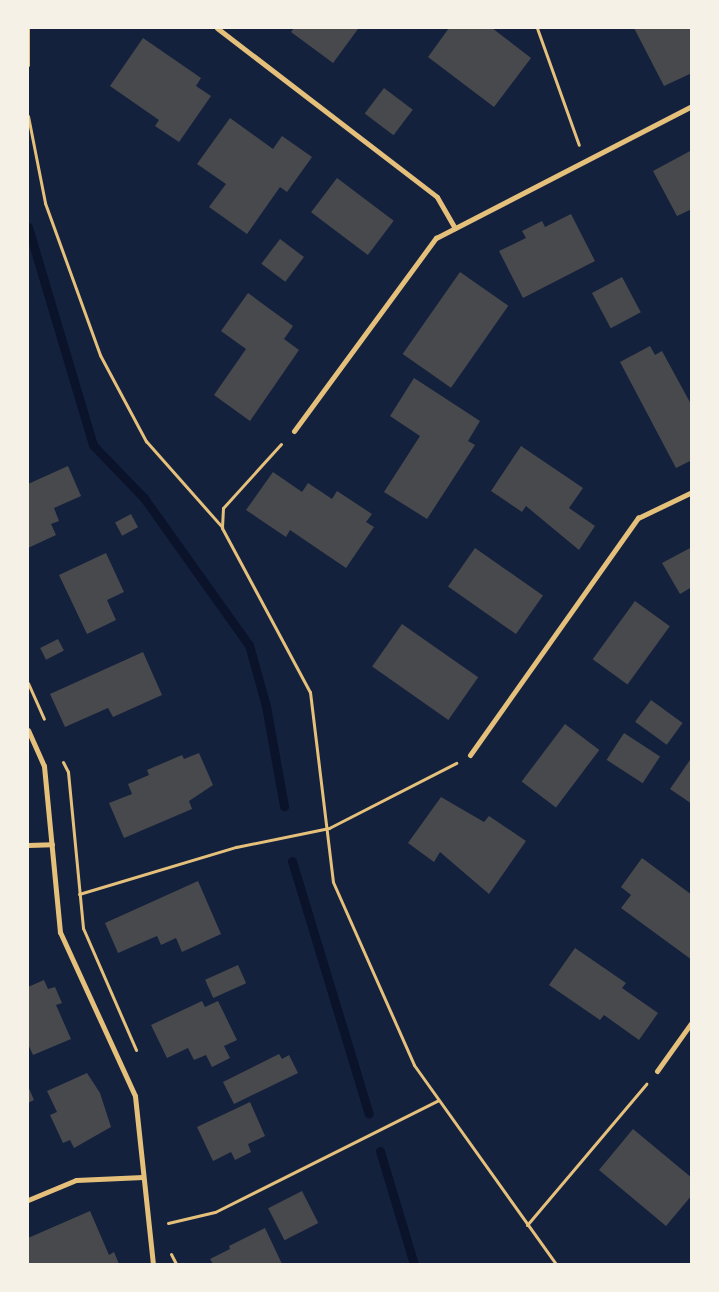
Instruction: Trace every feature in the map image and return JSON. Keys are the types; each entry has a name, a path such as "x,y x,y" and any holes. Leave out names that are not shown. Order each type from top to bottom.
{"street":[{"path":"217,28 437,198 455,228"},
{"path":"294,431 436,238 692,106"},
{"path":"470,755 638,518 692,492"},
{"path":"28,730 44,766 60,932 135,1096 153,1264"},
{"path":"28,845 52,844"},
{"path":"657,1071 692,1022"},
{"path":"28,1200 76,1180 143,1177"}],"path":[{"path":"28,28 28,65"},
{"path":"537,28 585,161"},
{"path":"28,116 45,203 100,355 146,441 222,528 310,692 329,828 333,882 414,1065 556,1264"},
{"path":"222,528 223,508 294,431"},
{"path":"28,683 46,725"},
{"path":"80,894 236,847 329,828 470,755"},
{"path":"61,758 68,772 83,928 140,1058"},
{"path":"527,1224 657,1071"},
{"path":"168,1222 215,1212 439,1100"},
{"path":"167,1213 168,1230"},
{"path":"170,1246 176,1264"}],"building":[{"path":"294,28 358,29 333,63 291,32"},
{"path":"449,28 492,28 531,58 494,107 428,57"},
{"path":"634,28 692,28 692,73 664,86"},
{"path":"143,38 201,78 196,86 211,96 179,142 155,126 159,120 110,86"},
{"path":"384,88 413,110 393,135 365,114"},
{"path":"230,118 273,149 282,136 312,157 287,192 280,187 247,234 209,207 226,184 197,164"},
{"path":"692,150 692,209 677,216 653,171"},
{"path":"337,178 394,221 368,255 311,212"},
{"path":"571,214 595,261 523,298 499,251 526,238 522,231 542,221 545,227"},
{"path":"280,239 304,257 285,282 261,264"},
{"path":"460,272 508,306 451,388 403,354"},
{"path":"622,277 641,312 611,328 592,293"},
{"path":"248,293 293,326 284,339 299,350 250,421 214,395 246,349 221,331"},
{"path":"650,346 655,355 662,351 692,406 692,460 676,468 620,362"},
{"path":"414,378 480,421 468,441 475,445 427,519 384,492 420,436 390,416"},
{"path":"521,446 583,488 569,508 595,526 579,550 526,506 522,512 491,491"},
{"path":"68,466 81,496 54,508 59,521 51,524 56,535 28,548 28,484"},
{"path":"273,472 302,492 308,483 332,499 337,491 372,514 366,522 374,527 346,568 290,530 286,537 246,510"},
{"path":"131,514 138,527 122,536 115,522"},
{"path":"692,547 692,587 680,594 662,563"},
{"path":"475,548 543,596 516,634 448,587"},
{"path":"106,553 124,592 107,600 116,620 87,634 59,575"},
{"path":"635,601 670,626 627,685 593,659"},
{"path":"402,624 478,677 448,720 372,667"},
{"path":"58,639 64,651 46,660 40,648"},
{"path":"143,652 162,695 113,717 108,708 65,727 50,694"},
{"path":"651,700 683,723 667,745 635,722"},
{"path":"565,724 599,750 556,807 522,782"},
{"path":"624,733 660,756 643,783 607,760"},
{"path":"199,753 213,785 189,801 192,809 124,838 109,803 132,794 128,784 149,775 147,770 182,755 184,759"},
{"path":"692,757 692,804 670,789"},
{"path":"441,797 484,822 489,816 526,841 489,894 440,852 434,862 408,843"},
{"path":"642,858 692,895 692,960 621,908 631,895 621,887"},
{"path":"198,881 221,934 182,952 176,938 161,945 157,936 118,953 105,923"},
{"path":"575,948 626,983 622,988 658,1013 639,1040 604,1015 600,1020 549,985"},
{"path":"238,965 246,983 213,998 205,980"},
{"path":"44,980 48,989 55,987 62,1003 56,1005 71,1039 33,1055 28,1044 28,987"},
{"path":"202,1001 205,1007 218,1001 237,1040 224,1046 230,1058 212,1067 206,1055 194,1060 188,1048 167,1058 151,1025"},
{"path":"279,1054 282,1059 289,1055 298,1073 234,1104 223,1082"},
{"path":"87,1073 100,1093 111,1127 74,1148 70,1140 63,1143 50,1115 57,1112 47,1091"},
{"path":"28,1086 34,1100 28,1103"},
{"path":"250,1102 265,1136 248,1144 251,1152 235,1160 231,1152 213,1161 197,1127"},
{"path":"633,1129 692,1178 692,1195 666,1226 599,1170"},
{"path":"302,1191 318,1223 284,1240 268,1208"},
{"path":"90,1211 109,1255 114,1252 119,1264 28,1264 28,1238"},
{"path":"265,1228 282,1264 213,1264 210,1259 230,1249 229,1246"}],"waterway":[{"path":"28,227 93,445 144,498 249,645 266,706 284,806"},
{"path":"292,861 369,1114"},
{"path":"380,1151 414,1264"}]}
